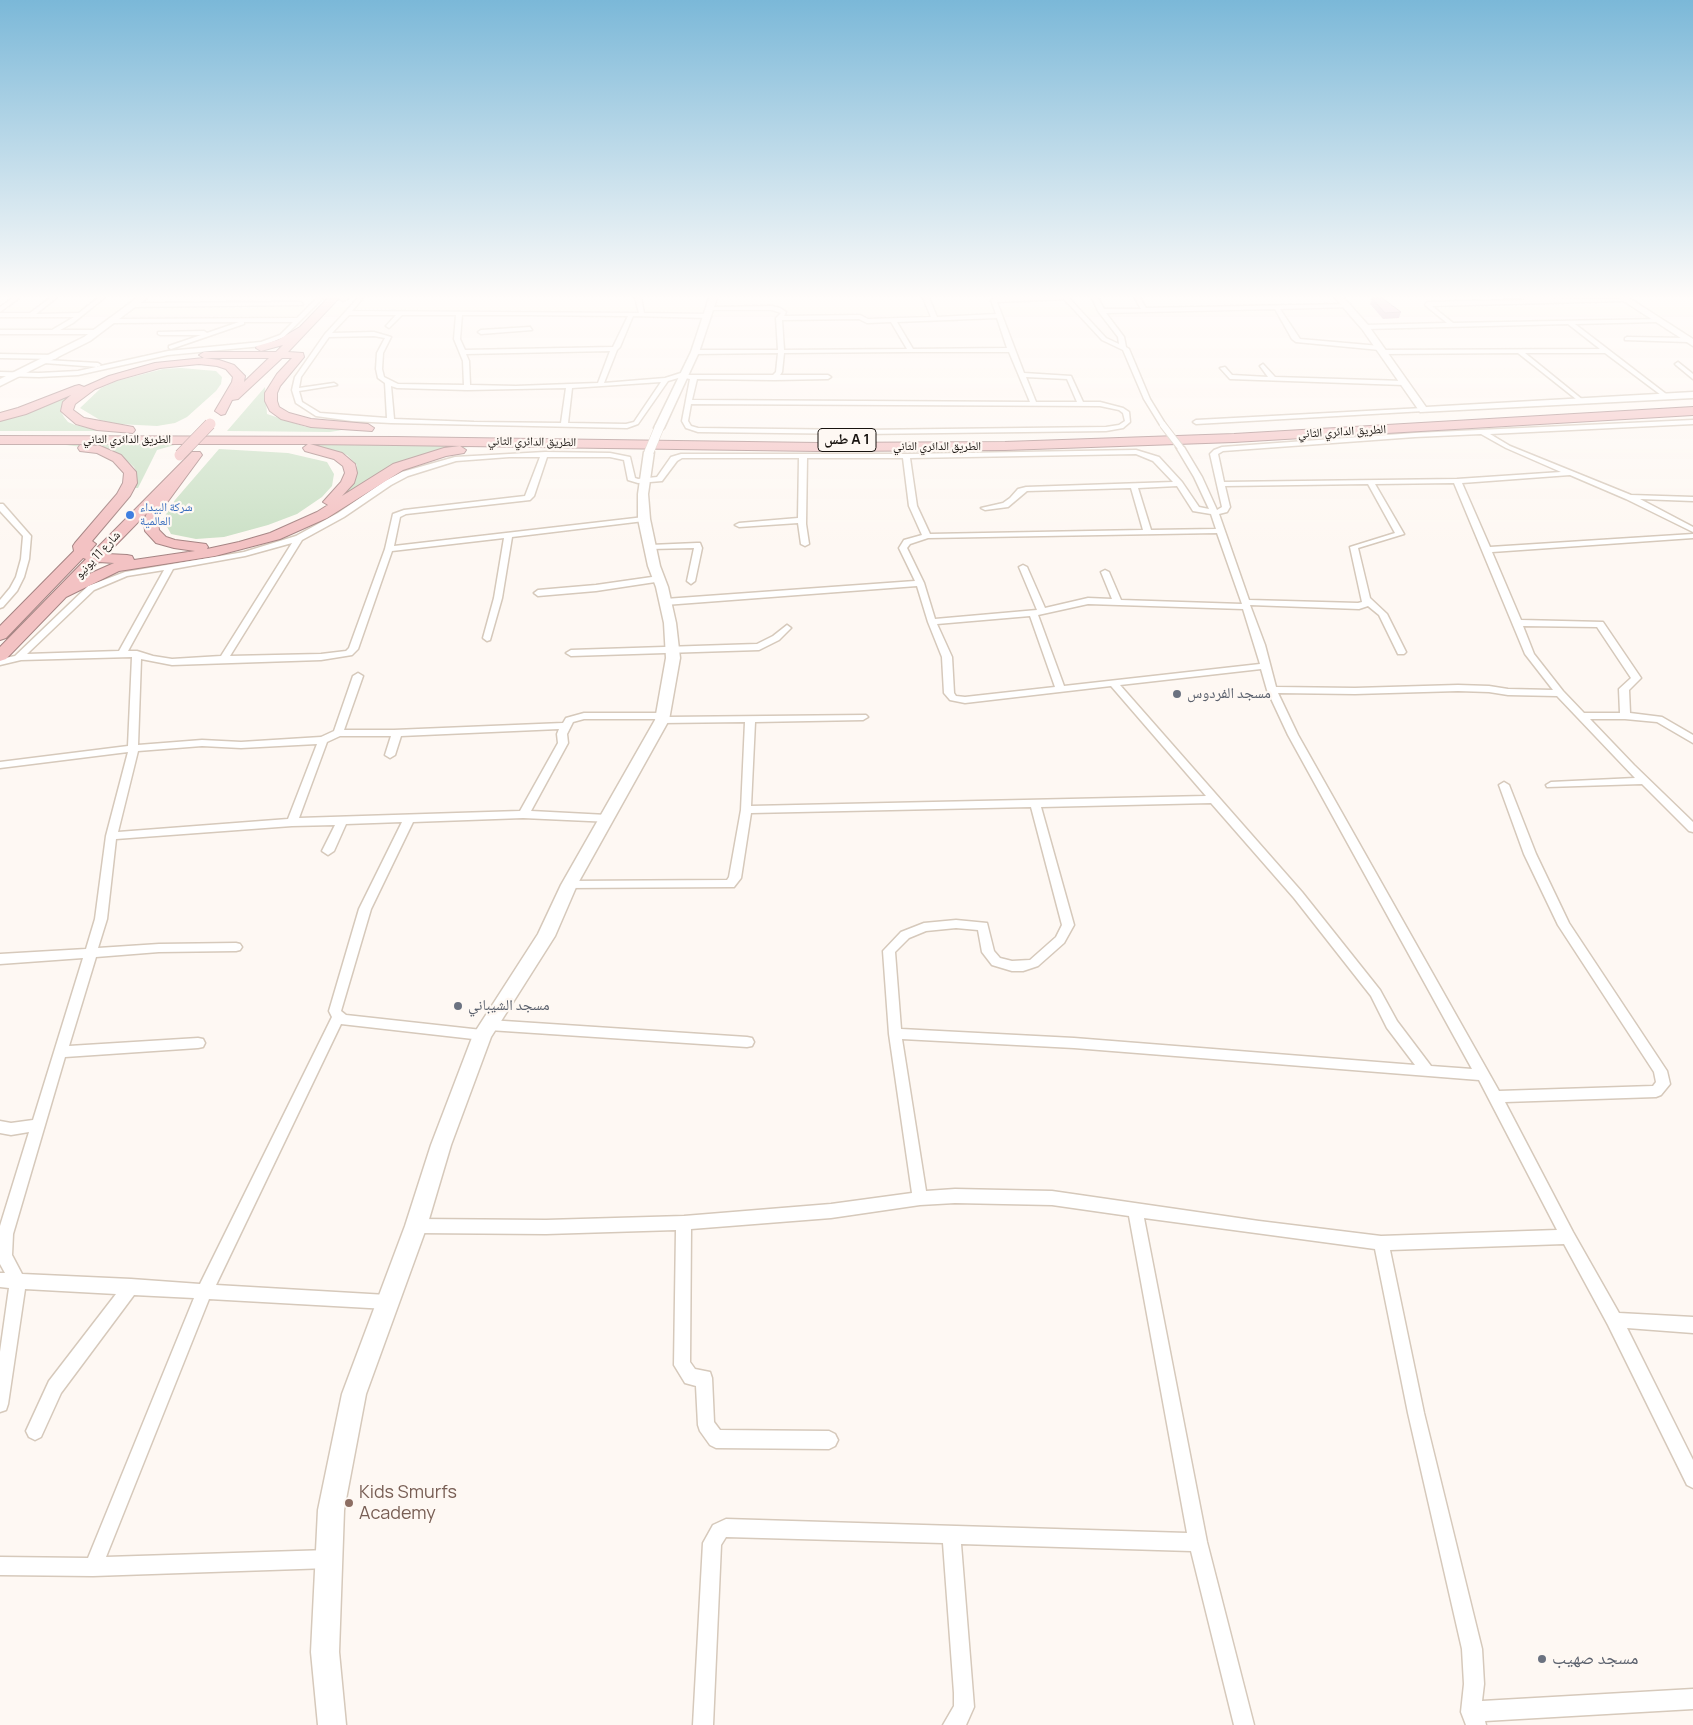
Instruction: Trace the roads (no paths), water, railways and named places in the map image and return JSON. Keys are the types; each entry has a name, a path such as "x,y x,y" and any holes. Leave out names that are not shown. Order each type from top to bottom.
{"highway":[{"path":"0,417 106,378"},
{"path":"111,378 91,387 77,396 69,402 67,411 80,421 122,429 293,435"},
{"path":"221,411 239,378"},
{"path":"223,441 324,450 338,456 349,464 351,474 347,483 329,503 297,522 248,540 223,545 196,547 162,540 152,531 151,521 156,508 187,458 210,424 253,378"},
{"path":"254,394 269,378"},
{"path":"280,378 271,393 271,401 274,408 285,416 311,423 349,428 577,437"},
{"path":"1475,417 1510,410 1660,402 1693,396"},
{"name":"الطريق الدائري الثاني","path":"0,433 914,440 1077,438 1693,405"},
{"name":"الطريق الدائري الثاني","path":"0,442 223,441 643,448 1051,445 1225,438 1693,411"},
{"path":"1463,424 1520,426 1638,420 1666,423"},
{"path":"187,458 225,424"},
{"path":"0,442 90,449 107,453 125,465 130,472 130,483 123,496 80,546 81,552 96,558 184,557"},
{"path":"63,592 115,567 242,546 299,527 322,515 398,467 444,452 498,446 643,448"},
{"name":"شارع 11 يونيو","path":"0,635 81,552 187,458"},
{"name":"شارع 11 يونيو","path":"0,656 96,558 187,458"}],"street":[{"path":"299,378 295,390 299,402 303,407 318,415 391,421 564,425 633,425 666,380"},
{"path":"382,378 388,383 403,386 467,388 569,387 674,378"},
{"path":"467,378 467,388"},
{"path":"600,385 603,378"},
{"path":"332,1725 324,1652 331,1510 354,1394 416,1226 441,1145 485,1030 546,936 569,885 663,718 673,658 665,602 644,518 643,494 646,481 643,448 659,428 686,378"},
{"path":"687,378 686,426 702,431 929,432 1096,430 1118,428 1128,421 1126,412 1118,407 1100,404 688,402"},
{"path":"1023,378 1034,404"},
{"path":"1071,378 1081,404"},
{"path":"1139,378 1147,399 1198,477 1214,512 1246,604 1272,690 1293,735 1495,1097 1568,1237 1614,1320 1693,1479"},
{"path":"1262,378 1404,383"},
{"path":"1401,378 1423,410"},
{"path":"1553,378 1581,401"},
{"path":"1643,378 1667,396"},
{"path":"388,383 391,421"},
{"path":"295,390 334,385"},
{"path":"564,425 569,387"},
{"path":"1196,422 1693,396"},
{"path":"20,656 91,588 99,584 125,574 245,554 299,538 340,515 388,483 420,468 443,461 470,457 545,454 610,455 624,457 630,466 632,480 646,481 660,479 674,459 681,456 906,456 1136,452 1154,458 1179,484 1196,508 1202,511 1214,512 1226,509 1214,453 1222,449 1392,437 1693,422"},
{"path":"1484,433 1500,444 1629,496 1693,530"},
{"path":"0,662 20,656 137,654 152,659 172,662 320,657 349,653 354,649 389,549 396,516 529,497 545,454"},
{"path":"803,456 802,520 805,544"},
{"path":"906,456 913,506 926,536"},
{"path":"1220,484 1457,481 1574,473"},
{"path":"1457,481 1530,654 1560,693 1644,781 1693,828"},
{"path":"1370,482 1400,534 1354,547 1367,600 1383,614 1401,652"},
{"path":"984,508 1005,505 1026,489 1179,484"},
{"path":"1134,485 1148,533"},
{"path":"1629,496 1693,499"},
{"path":"0,506 28,536 25,560 14,588 0,605"},
{"path":"0,518 11,518"},
{"path":"389,549 644,518"},
{"path":"740,525 802,520"},
{"path":"1220,531 926,536 907,542 903,548 920,583 932,622 947,658 949,693 953,698 965,700 1265,666"},
{"path":"487,638 498,598 508,535"},
{"path":"1487,550 1693,536"},
{"path":"224,659 299,538"},
{"path":"650,547 697,545 691,581"},
{"path":"122,654 170,566"},
{"path":"1023,567 1060,689"},
{"path":"1105,572 1118,603"},
{"path":"538,593 596,588 659,578"},
{"path":"665,602 920,583"},
{"path":"0,589 14,588"},
{"path":"932,622 1037,612 1088,601 1359,606 1367,604 1367,600"},
{"path":"1517,623 1600,624 1636,678 1624,689 1625,716"},
{"path":"571,653 759,647 776,638 787,628"},
{"path":"0,1404 17,1295 17,1280 4,1256 5,1234 101,920 111,836 133,754 137,654"},
{"path":"338,733 358,676"},
{"path":"1114,684 1298,894 1376,993 1392,1024 1427,1071"},
{"path":"1272,690 1355,691 1458,688 1508,692 1560,693"},
{"path":"523,814 530,805 563,743 562,734 565,726 570,720 584,716 663,718 863,717"},
{"path":"1582,716 1625,716 1659,720 1686,734 1693,740"},
{"path":"569,885 730,884 735,878 746,810 750,718"},
{"path":"0,766 132,748 202,743 257,745 323,740 338,733 565,726"},
{"path":"390,755 396,736 394,732"},
{"path":"292,822 323,740"},
{"path":"1551,785 1644,781"},
{"path":"1495,1097 1656,1091 1663,1084 1660,1071 1564,925 1530,854 1504,786"},
{"path":"746,810 1216,799"},
{"path":"920,1198 895,1034 889,951 905,935 924,927 956,924 983,926 988,952 996,962 1012,966 1023,966 1034,963 1060,940 1068,924 1035,803"},
{"path":"111,836 292,822 523,814 607,819"},
{"path":"409,818 365,908 335,1011 338,1017 344,1020 485,1030 747,1042"},
{"path":"328,851 341,823 340,821"},
{"path":"0,959 159,948 236,947"},
{"path":"93,1567 205,1291 338,1017"},
{"path":"895,1034 1074,1043 1482,1075"},
{"path":"60,1052 198,1042"},
{"path":"0,1127 11,1129 38,1125"},
{"path":"416,1226 546,1227 684,1223 831,1211 920,1198 955,1196 1052,1198 1381,1243 1568,1237"},
{"path":"1135,1210 1198,1542 1244,1725"},
{"path":"684,1223 682,1365 691,1377 704,1378 706,1424 716,1439 829,1440"},
{"path":"1381,1243 1416,1413 1472,1649 1474,1718 1693,1699"},
{"path":"0,1280 387,1302"},
{"path":"35,1431 55,1387 131,1286"},
{"path":"1614,1320 1693,1325"},
{"path":"703,1725 712,1542 719,1532 726,1528 1198,1542"},
{"path":"951,1534 964,1693 964,1707 957,1722 953,1725"},
{"path":"0,1566 93,1567 329,1559"}],"place":[{"name":"شركة البيداء العالمية","path":"130,515"},
{"name":"مسجد الفردوس","path":"1177,694"},
{"name":"مسجد الشيباني","path":"458,1006"},
{"name":"Kids Smurfs Academy","path":"349,1503"},
{"name":"مسجد صهيب","path":"1542,1659"}]}
